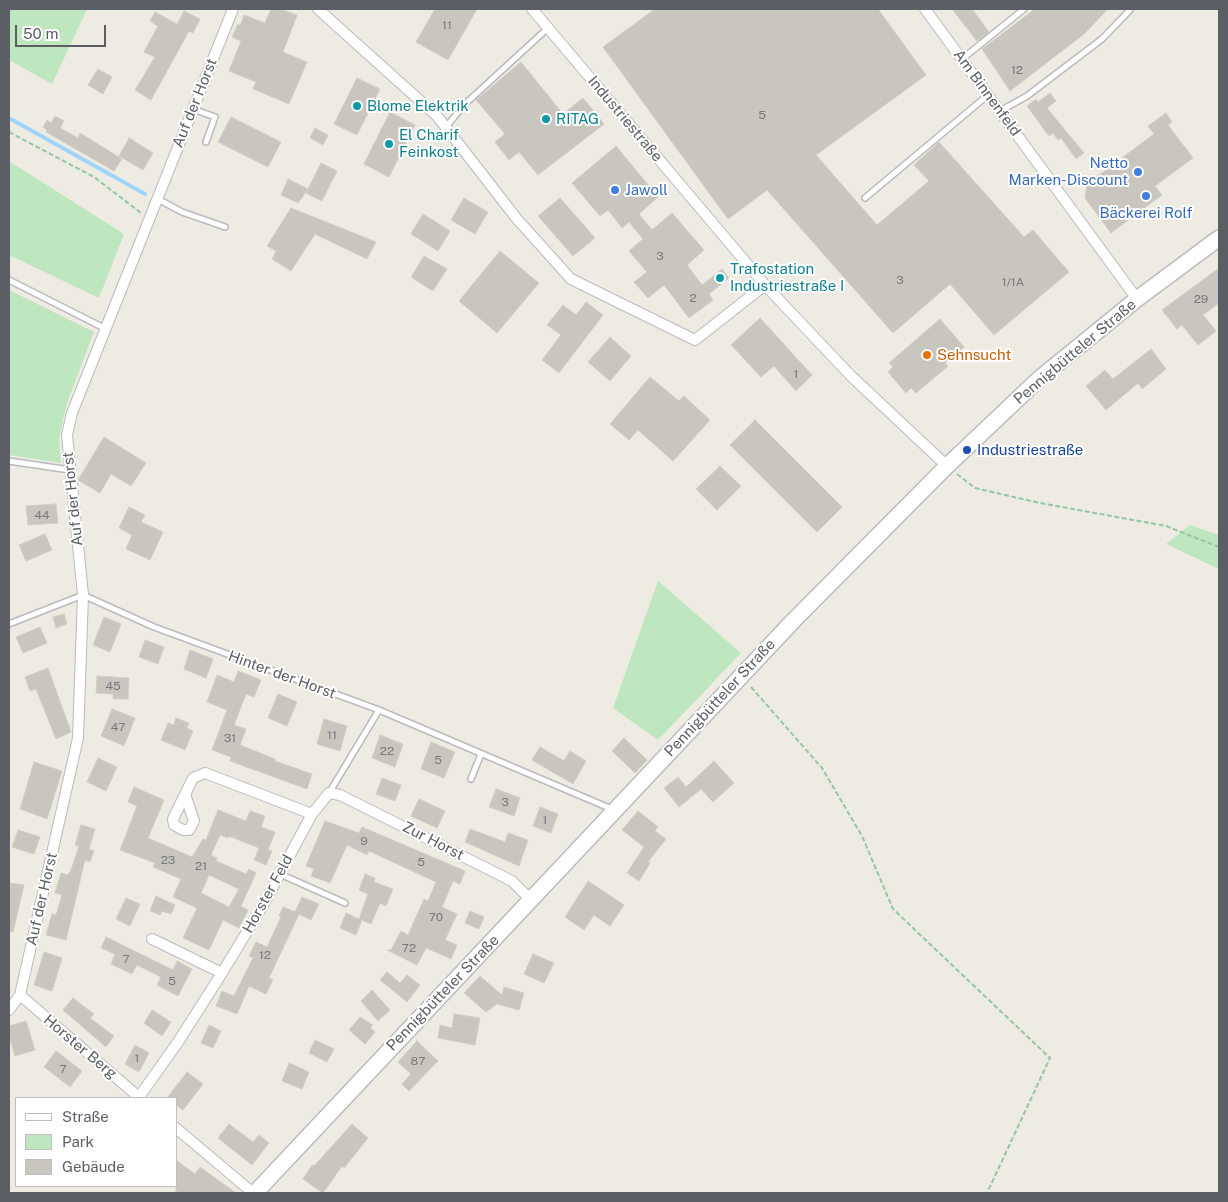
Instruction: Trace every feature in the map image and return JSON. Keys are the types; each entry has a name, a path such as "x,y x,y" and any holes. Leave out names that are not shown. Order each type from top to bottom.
{"street":[{"name":"Auf der Horst","path":"9,1010 20,996 78,738 83,595 67,435 72,413 104,328 233,9"},
{"path":"318,9 437,116 517,219 571,280 695,340 765,285"},
{"name":"Industriestraße","path":"532,9 765,285 850,375 947,466"},
{"name":"Am Binnenfeld","path":"925,9 1137,299"},
{"name":"Pennigbütteler Straße","path":"254,1193 741,676 947,466 1040,378 1137,299 1219,238"},
{"path":"185,794 193,778 205,773 312,814"},
{"name":"Horster Feld","path":"141,1097 222,973 280,874 312,814 329,793"},
{"name":"Zur Horst","path":"329,793 340,795 512,881 531,900"},
{"path":"152,939 222,973"},
{"name":"Horster Berg","path":"20,996 139,1097"},
{"path":"178,1130 254,1193"}],"lane":[{"path":"962,59 1024,9"},
{"path":"1000,111 1027,96 1102,39 1129,9"},
{"path":"446,127 464,105 548,28"},
{"path":"865,198 988,95"},
{"path":"192,109 215,117 206,142"},
{"path":"156,198 182,212 225,227"},
{"path":"9,280 104,328"},
{"path":"9,461 70,470"},
{"path":"9,624 83,595"},
{"name":"Hinter der Horst","path":"83,595 154,627 379,710 614,810"},
{"name":"Horster Feld","path":"329,793 379,710"},
{"path":"471,779 481,754"},
{"path":"280,874 344,903"}],"path":[{"path":"9,132 94,177 149,219"},
{"path":"947,466 975,488 1040,503 1166,526 1219,547"},
{"path":"741,676 822,768 862,836 893,909 1050,1058 987,1193"}],"green space":[{"path":"9,9 87,9 52,84 9,60"},
{"path":"9,161 124,234 99,298 9,255"},
{"path":"9,290 94,332 67,403 59,438 61,463 9,455"},
{"path":"1190,525 1219,535 1219,569 1166,544"},
{"path":"658,581 741,653 658,740 613,708"}],"building":[{"path":"271,9 280,9 297,15 283,52 307,62 289,104 253,89 256,82 229,71 241,41 232,37 238,24 240,26 244,15 265,23"},
{"path":"435,9 477,9 448,60 416,42"},
{"path":"655,9 878,9 926,75 816,155 877,225 929,181 914,165 939,142 1024,237 1033,230 1069,272 994,335 950,284 893,333 767,190 728,219 603,47"},
{"path":"952,9 972,9 989,32 977,41"},
{"path":"1035,9 1108,9 1084,34 1010,91 982,49"},
{"path":"184,11 200,19 193,33 189,31 151,100 135,90 155,57 144,52 158,26 150,21 155,12 177,24"},
{"name":"RITAG","path":"521,62 563,114 583,98 604,124 538,175 519,152 509,160 495,142 505,134 476,100"},
{"path":"98,69 112,77 103,94 88,85"},
{"name":"Blome Elektrik","path":"357,78 380,89 357,135 334,124"},
{"path":"1050,93 1056,101 1047,108 1084,153 1076,159 1061,138 1058,140 1053,133 1049,136 1027,106 1036,99 1038,102"},
{"name":"El Charif Feinkost","path":"390,112 415,125 389,177 364,164"},
{"name":"Netto Marken-Discount","path":"1166,113 1172,122 1168,125 1193,158 1155,186 1162,195 1111,233 1085,198 1087,184 1154,134 1148,126"},
{"path":"55,116 64,121 60,128 78,138 80,133 122,159 114,171 46,132 47,130 43,127 47,120 51,123"},
{"path":"231,117 281,142 268,167 218,142"},
{"path":"315,128 328,135 323,145 310,138"},
{"path":"129,138 153,153 143,170 119,156"},
{"path":"616,146 658,197 639,214 652,230 672,213 704,250 687,265 702,285 722,269 729,278 709,294 713,300 689,318 664,285 648,298 634,282 647,272 629,251 643,239 629,222 622,228 608,210 600,216 572,183"},
{"path":"321,163 337,171 322,201 306,193"},
{"path":"288,179 308,189 298,203 281,195"},
{"path":"464,198 488,212 475,234 451,220"},
{"path":"560,198 595,238 573,256 538,216"},
{"path":"291,208 376,242 367,259 315,234 291,271 272,259 276,251 267,246"},
{"path":"423,214 450,231 438,251 411,234"},
{"path":"500,251 539,283 497,333 459,301"},
{"path":"424,256 447,269 433,291 411,277"},
{"path":"1219,268 1219,303 1203,315 1216,331 1198,345 1182,325 1177,329 1162,310"},
{"path":"586,302 603,315 559,373 542,360 561,335 547,325 563,305 576,315"},
{"path":"760,318 812,375 796,391 774,366 761,377 731,345"},
{"name":"Sehnsucht","path":"940,319 964,347 945,363 948,366 916,393 911,388 906,393 888,372 893,367 889,363"},
{"path":"610,337 631,356 610,381 588,362"},
{"path":"1151,349 1166,369 1142,389 1138,383 1106,410 1086,386 1105,370 1113,379"},
{"path":"650,377 679,401 684,396 710,420 673,461 638,430 629,440 610,424"},
{"path":"755,420 842,507 817,532 730,445"},
{"path":"104,437 146,463 131,486 111,474 100,493 78,480"},
{"path":"720,466 741,486 717,510 696,489"},
{"path":"56,504 58,523 28,525 26,506"},
{"path":"129,507 145,515 141,522 163,532 150,560 126,549 132,535 119,528"},
{"path":"45,534 52,550 26,561 19,545"},
{"path":"64,614 67,624 56,628 53,617"},
{"path":"104,617 121,624 110,652 93,645"},
{"path":"40,627 47,643 23,653 16,637"},
{"path":"145,640 164,647 158,664 139,657"},
{"path":"190,650 213,659 206,678 184,669"},
{"path":"48,668 71,732 56,739 36,689 30,691 25,677"},
{"path":"238,671 261,680 254,697 246,694 234,725 246,729 240,745 275,759 275,761 312,774 307,789 230,761 231,757 212,750 227,710 207,702 217,675 234,682"},
{"path":"97,676 129,678 128,699 113,699 113,694 96,693"},
{"path":"278,694 297,702 287,726 268,718"},
{"path":"112,709 135,718 124,746 101,736"},
{"path":"176,718 189,723 187,728 193,731 185,750 161,740 168,723 174,725"},
{"path":"324,719 347,726 340,751 317,744"},
{"path":"380,735 403,744 395,767 372,758"},
{"path":"624,738 647,760 635,773 612,751"},
{"path":"431,742 455,752 444,778 421,769"},
{"path":"540,747 564,761 570,751 586,761 573,784 532,760"},
{"path":"98,758 117,767 106,791 87,782"},
{"path":"714,761 734,783 713,802 701,789 679,807 664,788 678,777 686,787"},
{"path":"34,762 62,771 47,819 20,809"},
{"path":"382,778 401,785 395,801 376,794"},
{"path":"134,787 164,800 148,838 192,857 203,839 206,840 218,810 246,821 250,811 265,816 261,827 275,832 268,850 272,851 266,865 254,860 259,848 229,836 228,838 220,835 211,855 217,858 216,861 246,874 249,869 256,873 241,906 248,910 239,928 223,920 209,950 183,938 197,908 173,897 181,879 153,867 155,863 120,850 137,806 128,802","holes":["209,875 239,889 229,907 201,893"]},
{"path":"496,789 520,798 514,816 489,807"},
{"path":"419,799 445,811 437,828 411,816"},
{"path":"540,807 558,814 551,833 533,826"},
{"path":"638,811 658,827 655,831 666,839 648,862 650,863 639,881 627,873 644,847 622,830"},
{"path":"325,821 359,833 362,827 465,871 460,884 453,881 442,907 457,914 445,940 457,945 451,959 426,948 417,965 387,950 391,950 401,931 408,935 424,899 428,901 436,882 369,851 367,855 347,845 330,883 311,876 314,869 306,866"},
{"path":"81,825 95,829 89,849 94,851 90,862 85,860 66,940 46,935 52,914 56,915 62,895 55,893 61,873 68,875 71,870 79,846 75,845"},
{"path":"470,829 505,842 508,833 528,840 519,866 465,842"},
{"path":"18,830 40,837 34,854 12,847"},
{"path":"365,874 375,878 374,882 393,889 386,906 380,903 371,924 362,920 356,935 340,928 346,913 359,919 368,894 359,890"},
{"path":"588,881 624,905 610,926 594,915 584,930 565,917"},
{"path":"11,883 24,885 13,932 9,931 9,894"},
{"path":"156,896 175,905 171,914 162,911 160,915 150,911"},
{"path":"302,897 319,904 311,920 299,914 269,978 273,980 266,994 249,986 237,1014 216,1006 222,991 234,996 253,958 249,956 256,942 267,947 281,917 279,916 283,907 295,912"},
{"path":"126,898 140,904 130,926 116,919"},
{"path":"470,911 484,917 479,929 465,923"},
{"path":"106,937 173,970 177,961 192,969 178,996 157,985 161,977 137,965 132,974 111,964 115,954 101,948"},
{"path":"44,952 62,958 52,991 34,985"},
{"path":"533,954 554,963 544,983 524,974"},
{"path":"387,972 400,983 407,975 420,985 407,1002 380,980"},
{"path":"480,976 502,995 504,987 524,993 519,1010 497,1004 486,1012 464,993"},
{"path":"372,990 390,1010 378,1021 361,1001"},
{"path":"73,998 94,1014 90,1018 114,1036 106,1047 63,1010"},
{"path":"152,1010 171,1022 162,1036 144,1023"},
{"path":"454,1014 480,1018 475,1045 438,1038 440,1025 452,1028"},
{"path":"360,1017 373,1025 370,1028 375,1032 365,1044 349,1030"},
{"path":"26,1021 35,1050 15,1056 9,1035 9,1026"},
{"path":"209,1025 221,1031 213,1048 201,1043"},
{"path":"315,1040 334,1049 327,1062 309,1053"},
{"path":"417,1041 438,1061 409,1091 402,1084 411,1074 398,1062"},
{"path":"135,1045 149,1053 139,1072 125,1064"},
{"path":"56,1051 82,1071 70,1087 44,1067"},
{"path":"289,1063 309,1072 302,1089 282,1081"},
{"path":"187,1072 203,1084 183,1110 178,1106 178,1097 168,1097"},
{"path":"229,1124 253,1142 259,1135 269,1143 252,1165 218,1138"},
{"path":"352,1124 368,1138 344,1168 342,1166 323,1193 303,1179 312,1165 314,1166"},
{"path":"178,1161 195,1174 200,1167 236,1193 176,1193 176,1187 178,1187"}],"waterway":[{"path":"9,118 145,194"}],"place":[{"name":"Blome Elektrik","path":"357,106"},
{"name":"RITAG","path":"546,119"},
{"name":"El Charif Feinkost","path":"389,144"},
{"name":"Netto Marken-Discount","path":"1138,172"},
{"name":"Jawoll","path":"615,190"},
{"name":"Bäckerei Rolf","path":"1146,196"},
{"name":"Trafostation Industriestraße I","path":"720,278"},
{"name":"Sehnsucht","path":"927,355"},
{"name":"Industriestraße","path":"967,450"}]}
